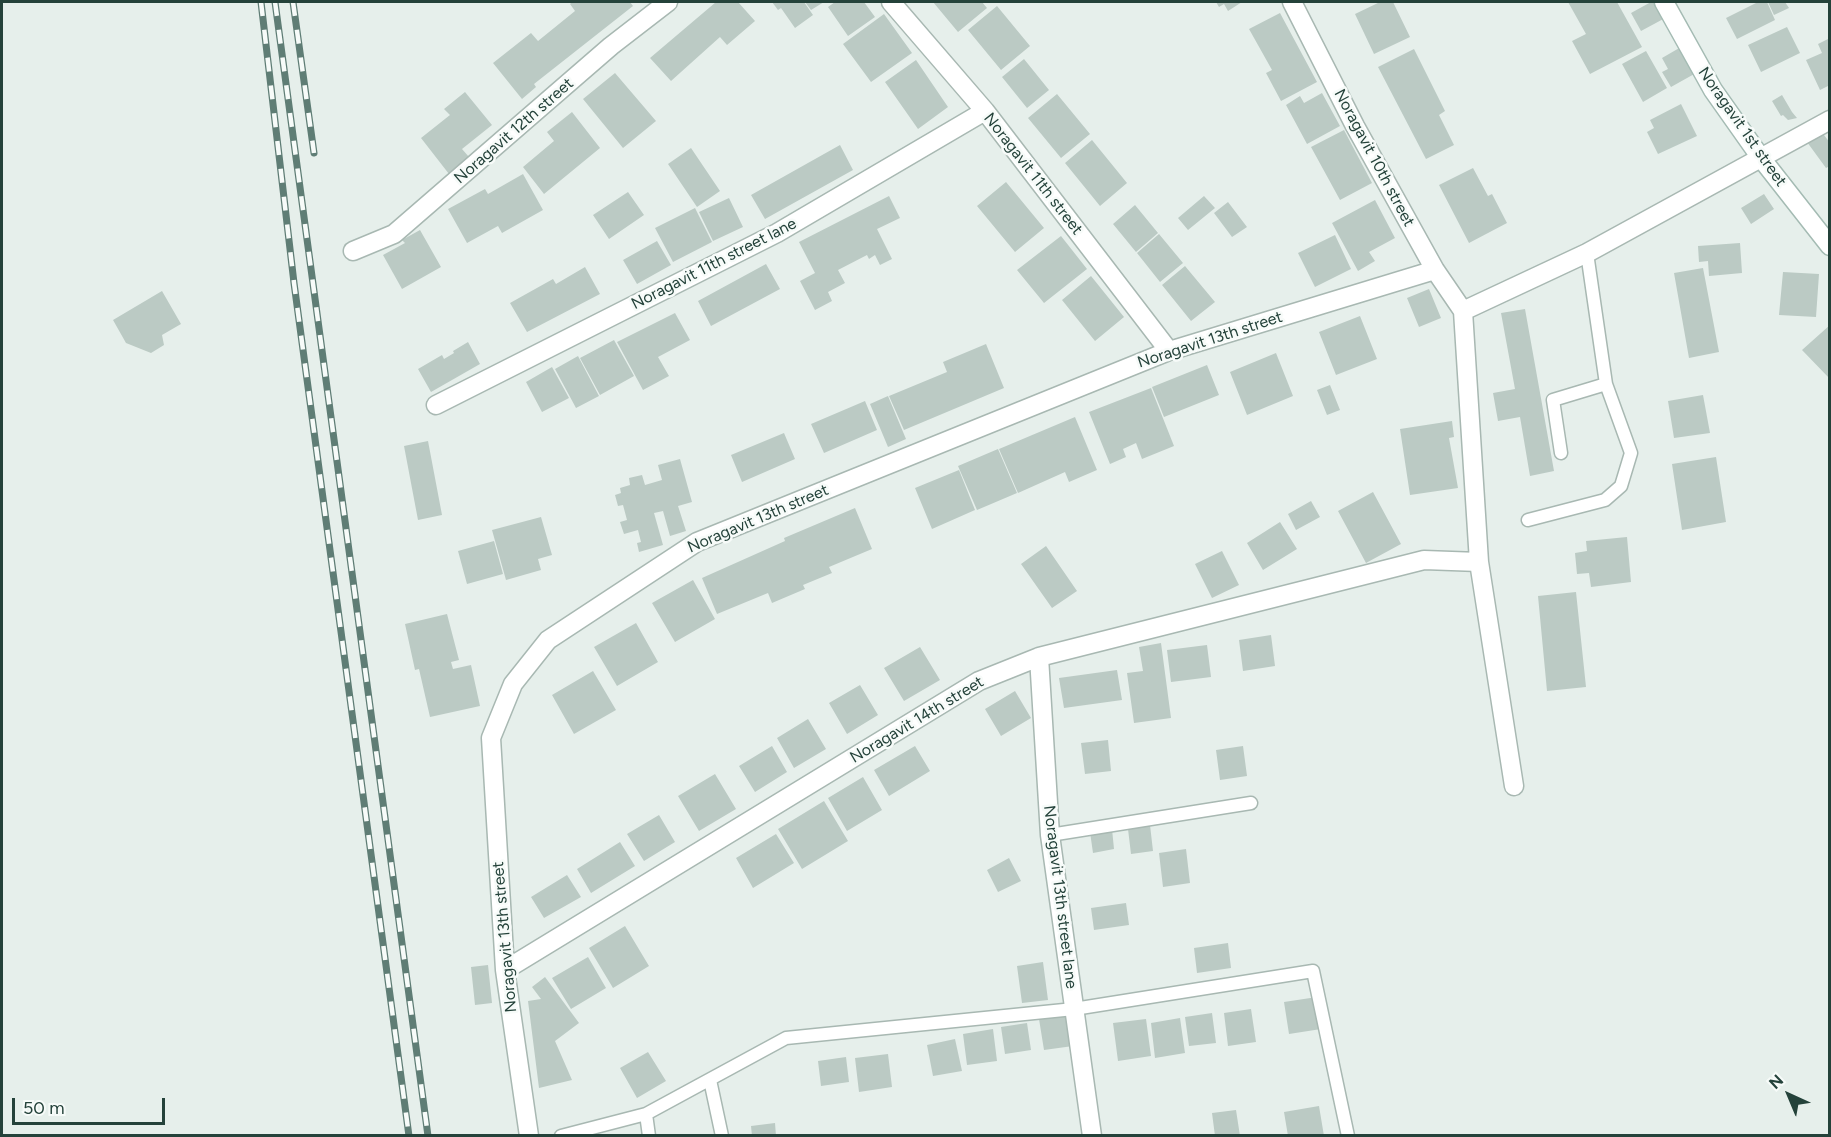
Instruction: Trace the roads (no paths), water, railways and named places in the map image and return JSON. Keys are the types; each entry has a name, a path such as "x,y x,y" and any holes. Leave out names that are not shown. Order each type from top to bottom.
{"street":[{"name":"Noragavit 12th street","path":"353,251 394,234 611,46 668,2"},
{"name":"Noragavit 11th street","path":"891,2 985,111 1169,351"},
{"name":"Noragavit 10th street","path":"1292,2 1355,126 1435,270 1463,311"},
{"name":"Noragavit 1st street","path":"1664,2 1713,90 1761,158 1830,246"},
{"name":"Noragavit 11th street lane","path":"436,405 777,233 985,111"},
{"path":"1514,786 1479,562 1463,311 1587,252 1830,120"},
{"name":"Noragavit 13th street","path":"529,1136 505,970 491,738 513,684 548,640 697,542 1169,351 1435,270"},
{"name":"Noragavit 14th street","path":"505,970 979,681 1039,657 1424,560 1479,562"},
{"name":"Noragavit 13th street lane","path":"1039,657 1050,835 1092,1136"}],"lane":[{"path":"1528,520 1605,500 1621,486 1631,453 1606,384 1587,252"},
{"path":"1561,453 1553,400 1606,384"},
{"path":"1050,835 1251,803"},
{"path":"561,1136 646,1114 786,1038 1074,1009 1313,971 1348,1136"},
{"path":"710,1080 722,1136"},
{"path":"646,1114 649,1136"}],"railway":[{"path":"261,2 294,283 409,1136"},
{"path":"275,2 428,1136"},
{"path":"293,2 314,153"}]}
